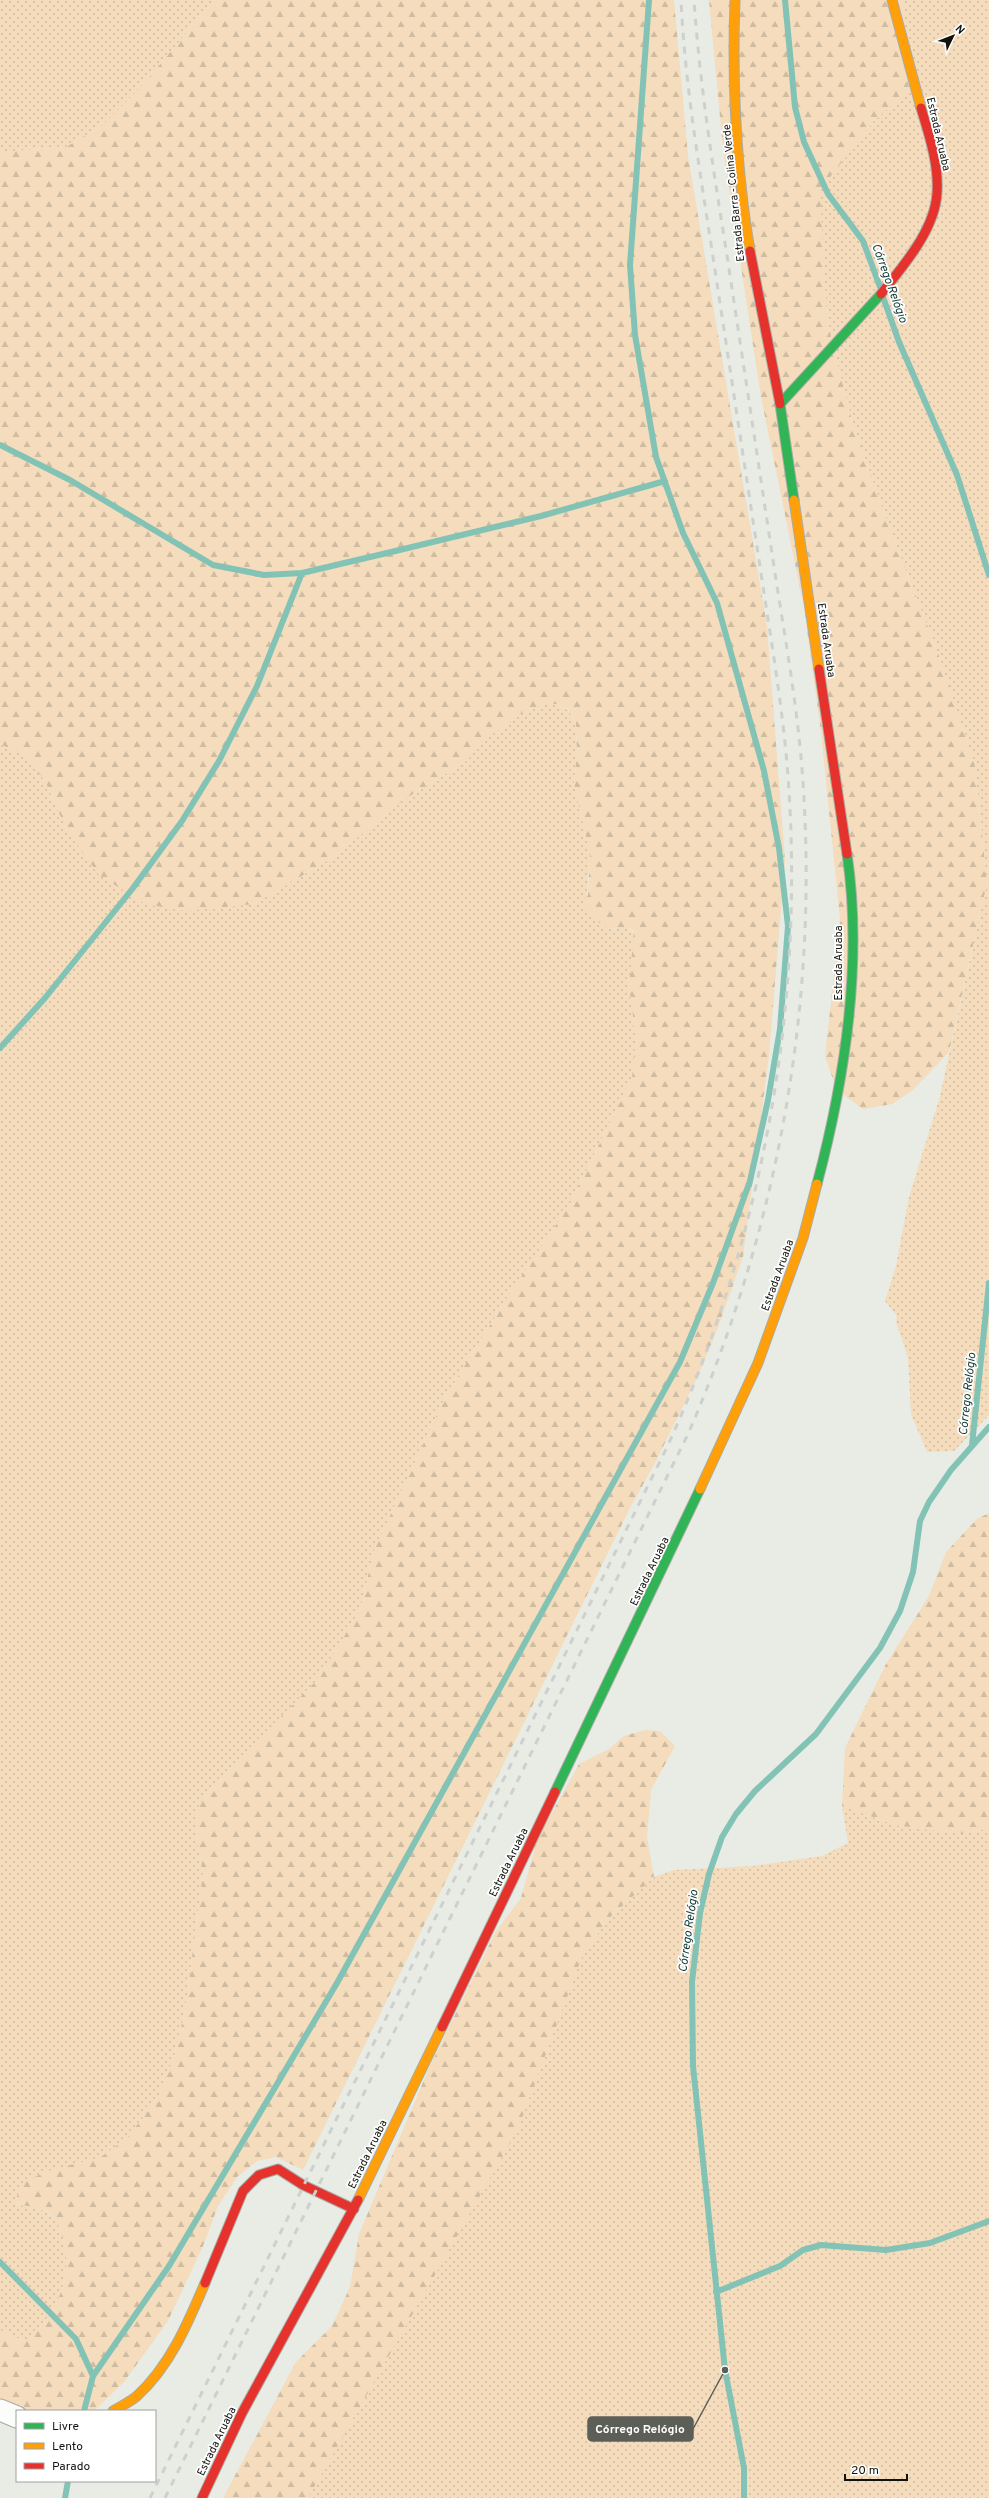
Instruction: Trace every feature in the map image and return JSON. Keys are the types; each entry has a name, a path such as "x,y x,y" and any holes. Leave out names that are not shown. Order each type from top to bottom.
{"street":[{"name":"Estrada Barra - Colina Verde","path":"735,0 734,88 745,214 766,346 780,404"},
{"name":"Estrada Aruaba","path":"202,2498 242,2413 354,2209 686,1520 758,1363 803,1238 834,1121 852,992 850,877 780,404 849,332 895,275 930,222 937,196 937,173 932,145 892,0"},
{"path":"116,2410 122,2408 142,2392 169,2356 188,2320 243,2191 259,2175 278,2169 303,2185 354,2209"},
{"path":"0,2410 16,2417"}],"green space":[{"path":"0,0 214,0 141,87 103,125 66,147 0,152"},
{"path":"214,0 674,0 688,156 767,626 785,861 769,1055 743,1257 717,1330 698,1376 654,1465 631,1506 303,2170 276,2157 257,2161 237,2177 218,2206 203,2246 168,2321 124,2382 95,2410 28,2410 0,2399 0,2330 15,2338 28,2340 38,2330 47,2318 60,2294 64,2281 66,2253 61,2231 56,2221 48,2212 41,2209 15,2204 21,2184 47,2171 101,2157 127,2138 158,2098 174,2057 185,2011 203,1872 196,1835 196,1810 214,1785 315,1682 361,1608 373,1553 444,1399 505,1301 570,1204 632,1077 636,1038 629,986 634,931 627,927 620,929 607,927 600,923 590,914 583,901 588,895 590,855 574,782 577,753 576,723 568,709 556,704 544,704 522,713 507,725 490,735 465,762 405,799 332,858 254,904 186,911 145,904 99,875 67,831 45,781 23,755 0,744 0,152 66,147 103,125 141,87"},
{"path":"709,0 902,0 909,89 873,122 820,190 827,321 852,421 886,518 938,653 975,766 987,883 949,1052 913,1090 892,1104 863,1109 837,1090 825,1057 840,919 821,732 804,608 761,397 723,149"},
{"path":"902,0 989,0 989,1415 954,1451 927,1452 911,1414 908,1358 896,1322 897,1316 885,1301 896,1266 909,1197 939,1100 987,883 975,766 938,653 886,518 852,421 827,321 819,190 873,122 909,89"},
{"path":"544,704 556,704 568,710 576,723 577,753 574,782 590,855 586,907 604,925 614,929 627,927 635,934 629,986 636,1038 632,1077 570,1204 505,1301 444,1399 373,1553 361,1608 335,1652 315,1682 214,1785 196,1810 196,1835 203,1872 185,2011 174,2057 158,2098 127,2138 101,2157 79,2165 15,2204 41,2209 54,2218 63,2238 66,2253 66,2267 60,2294 47,2318 28,2340 15,2338 0,2330 0,744 23,755 45,781 67,831 254,904 332,858 405,799 465,762 490,735 507,725 522,713"},
{"path":"989,1513 989,1828 961,1834 895,1825 842,1806 845,1748 886,1664 929,1596 946,1552 977,1519"},
{"path":"645,1730 660,1731 675,1746 651,1790 647,1837 654,1877 608,1919 582,1957 518,2129 308,2498 223,2498 296,2362 332,2326 350,2287 359,2234 429,2068 496,1931 521,1898 537,1840 579,1764 609,1749 624,1736"},
{"path":"842,1806 895,1825 961,1834 989,1828 989,2498 308,2498 398,2338 582,1957 608,1919 654,1877 674,1870 753,1866 822,1856 848,1843"}],"waterway":[{"path":"84,2410 93,2376 169,2266 337,1983 680,1362 713,1283 750,1181 768,1100 780,1029 788,926 779,848 764,771 717,603 683,533 656,457 635,335 630,265 649,0"},
{"name":"Córrego Relógio","path":"785,0 795,107 804,142 828,194 863,241 880,287"},
{"name":"Córrego Relógio","path":"883,297 899,342 957,475 989,575"},
{"path":"0,445 70,480 213,565 264,575 302,573 541,516 665,481"},
{"path":"0,1048 45,998 133,888 182,821 219,761 257,686 302,573"},
{"name":"Córrego Relógio","path":"972,1445 989,1283"},
{"name":"Córrego Relógio","path":"744,2498 744,2468 725,2370 693,2066 692,1982 700,1913 709,1874 722,1837 736,1814 755,1791 816,1734 880,1648 900,1611 913,1572 920,1521 929,1502 951,1470 989,1427"},
{"path":"716,2292 780,2266 803,2250 821,2245 886,2250 930,2243 989,2221"},
{"path":"0,2262 76,2339 93,2376"},
{"path":"65,2498 68,2482"}],"railway":[{"path":"150,2498 668,1445 700,1367 728,1288 751,1207 769,1126 781,1043 789,959 792,875 789,791 782,716 775,667 694,128 686,64 681,0"},
{"path":"165,2498 688,1434 720,1355 747,1274 769,1192 786,1109 798,1024 805,940 806,854 802,769 791,674 708,131 694,0"}],"traffic: fast":[{"path":"794,500 780,404 881,294"},
{"path":"817,1184 836,1103 843,1062 852,978 853,936 847,854"},
{"path":"555,1792 700,1489"}],"traffic: slow":[{"path":"735,0 734,63 736,126 741,189 750,251"},
{"path":"892,0 921,108"},
{"path":"794,500 819,669"},
{"path":"700,1489 758,1363 803,1238 817,1184"},
{"path":"358,2200 442,2027"},
{"path":"115,2410 137,2396 149,2384 169,2358 185,2328 205,2283"}],"traffic: jam":[{"path":"881,294 899,272 916,247 924,234 935,207 937,193 935,160 921,108"},
{"path":"750,251 780,404"},
{"path":"819,669 847,854"},
{"path":"442,2027 555,1792"},
{"path":"205,2283 243,2191 259,2175 278,2169 303,2185 354,2209"},
{"path":"202,2498 242,2413 358,2200"}],"place":[{"name":"Córrego Relógio","path":"725,2370"}]}
